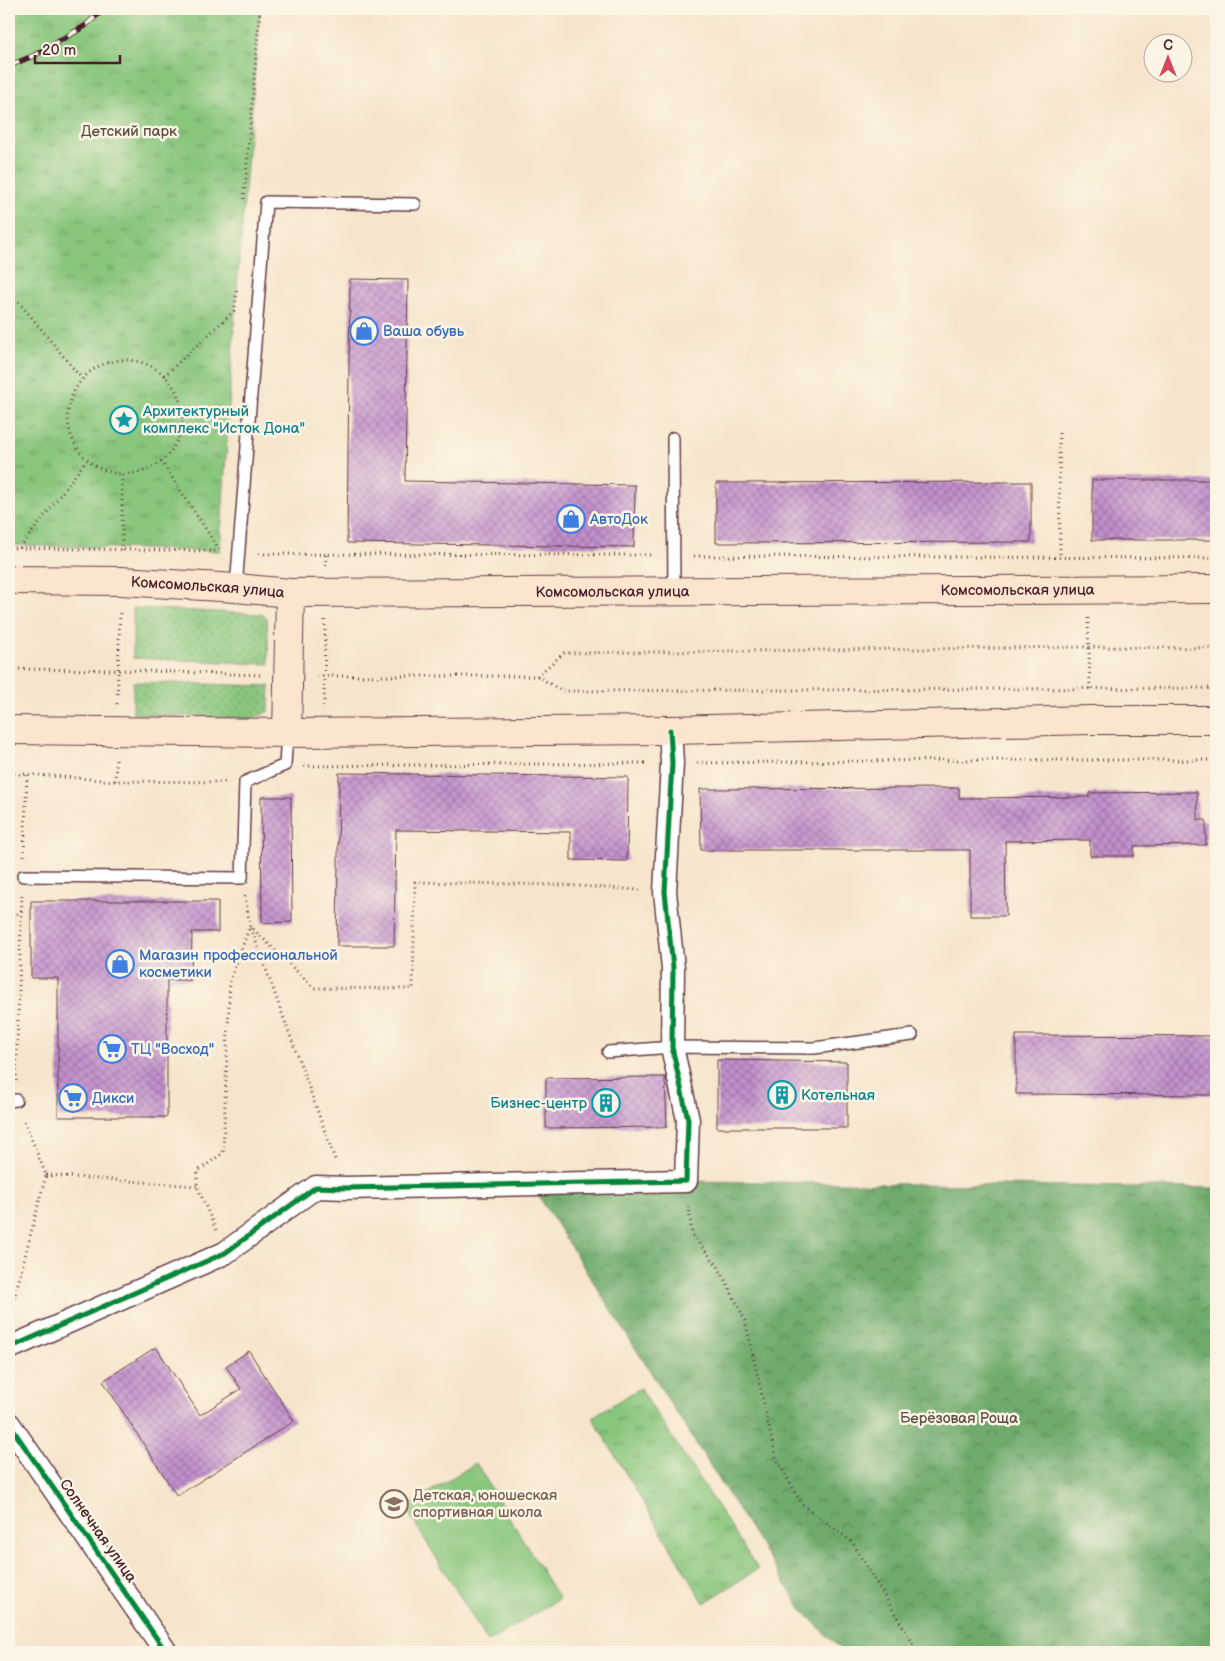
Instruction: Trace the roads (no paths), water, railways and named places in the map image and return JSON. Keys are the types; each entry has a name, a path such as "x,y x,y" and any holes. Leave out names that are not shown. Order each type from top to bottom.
{"main road":[{"name":"Комсомольская улица","path":"9,580 121,580 290,593 1216,590"},
{"path":"287,733 290,593"},
{"path":"9,730 287,733 670,730 1091,720 1216,720"}],"street":[{"path":"9,1348 225,1253 316,1187 686,1181 688,1120 672,1047 673,968 665,892 672,763 670,730"},
{"name":"Солнечная улица","path":"9,1424 166,1652"}],"lane":[{"path":"236,588 266,202 415,204"},
{"path":"673,438 674,591"},
{"path":"23,876 242,878 244,782 285,765 287,733"},
{"path":"608,1052 672,1047 814,1048 912,1035"}],"railway":[{"path":"9,66 35,55 85,26 104,9"}],"place":[{"name":"Ваша обувь","path":"364,331"},
{"name":"Архитектурный комплекс \"Исток Дона\"","path":"124,420"},
{"name":"АвтоДок","path":"571,519"},
{"name":"Магазин профессиональной косметики","path":"120,964"},
{"name":"ТЦ \"Восход\"","path":"112,1049"},
{"name":"Котельная","path":"782,1095"},
{"name":"Дикси","path":"73,1098"},
{"name":"Бизнес-центр","path":"606,1103"},
{"name":"Детская, юношеская спортивная школа","path":"394,1504"}],"park label":[{"name":"Детский парк","path":"129,131"},
{"name":"Берёзовая Роща","path":"959,1418"}]}
